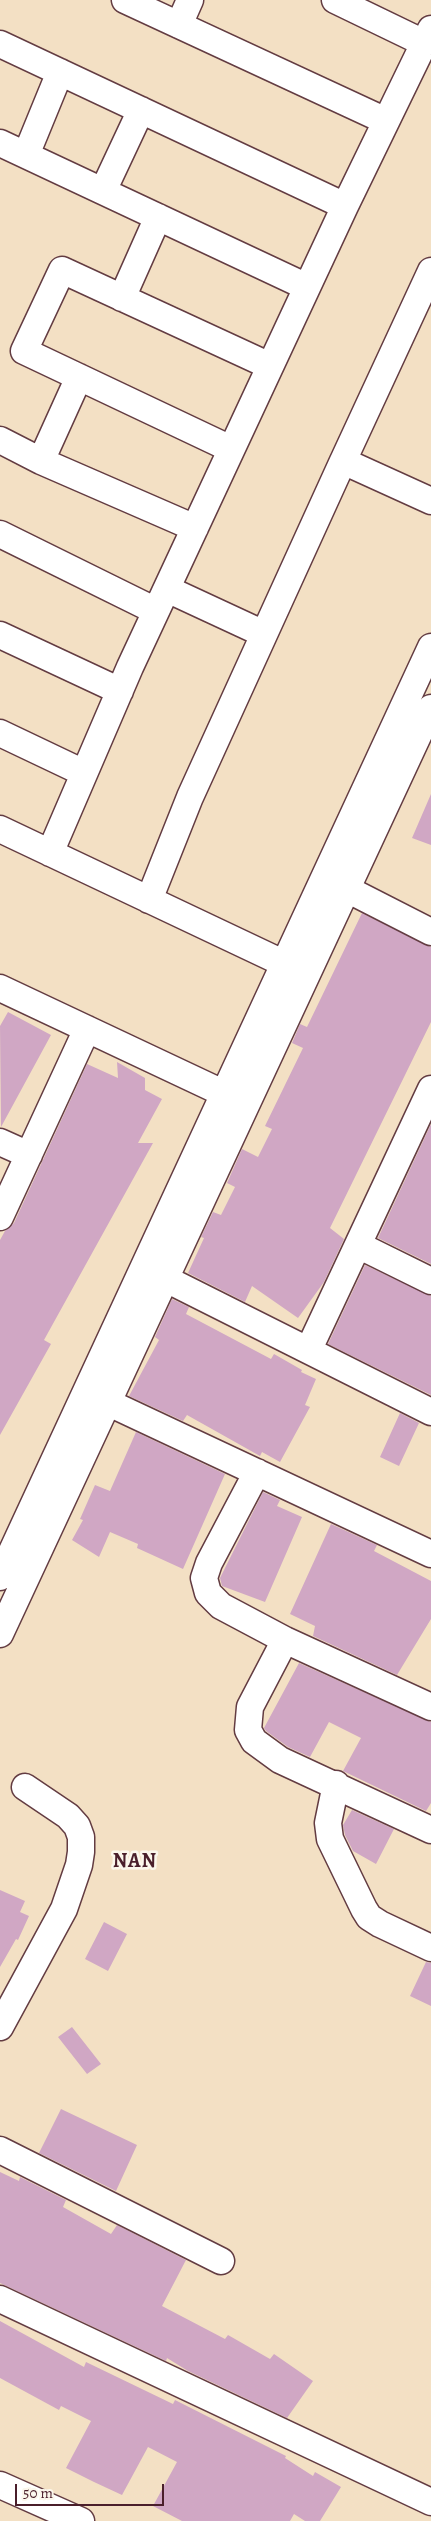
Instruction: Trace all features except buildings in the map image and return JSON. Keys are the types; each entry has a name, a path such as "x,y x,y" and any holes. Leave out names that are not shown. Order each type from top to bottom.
{"street":[{"path":"125,0 386,121"},
{"path":"179,25 190,0"},
{"path":"50,853 161,600 345,206 428,36 335,0"},
{"path":"0,44 345,206"},
{"path":"26,155 60,72"},
{"path":"103,191 140,110"},
{"path":"0,143 307,287"},
{"path":"122,298 158,217"},
{"path":"232,450 24,351 62,270 270,366"},
{"path":"149,900 190,797 431,271"},
{"path":"41,461 78,377"},
{"path":"0,440 41,461 195,528"},
{"path":"343,461 431,501"},
{"path":"0,534 161,600 264,634"},
{"path":"0,635 120,691"},
{"path":"0,1577 142,1267 431,647"},
{"path":"0,1634 431,708"},
{"path":"0,733 84,773"},
{"path":"0,829 284,963"},
{"path":"324,877 431,932"},
{"path":"0,988 223,1093"},
{"path":"0,1217 87,1029"},
{"path":"309,1349 431,1089"},
{"path":"0,1142 28,1155"},
{"path":"358,1245 431,1281"},
{"path":"142,1267 309,1349 431,1412"},
{"path":"85,1392 431,1554"},
{"path":"257,1472 209,1563 204,1578 208,1593 221,1606 285,1640 431,1707"},
{"path":"285,1640 250,1707 248,1730 254,1741 280,1760 336,1784 431,1830"},
{"path":"336,1784 328,1823 330,1839 364,1909 369,1917 380,1924 431,1948"},
{"path":"0,2028 64,1909 79,1865 81,1852 81,1837 77,1826 68,1816 25,1787"},
{"path":"0,2150 221,2261"},
{"path":"0,2299 431,2502"},
{"path":"0,2485 80,2521"}],"district":[{"name":"NAN","path":"135,1862"}]}
